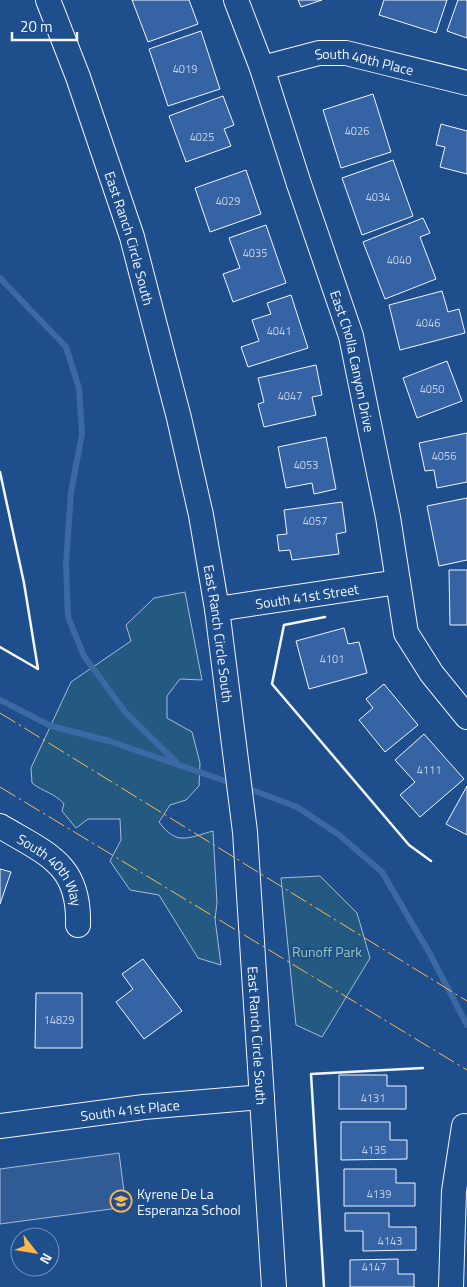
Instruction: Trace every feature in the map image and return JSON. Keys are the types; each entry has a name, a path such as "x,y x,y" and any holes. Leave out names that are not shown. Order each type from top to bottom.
{"street":[{"name":"East Ranch Circle South","path":"48,0 78,77 132,237 185,444 201,515 217,609 245,832 273,1287"},
{"name":"East Cholla Canyon Drive","path":"236,0 262,68 298,184 351,336 388,517 406,633 432,674 467,717"},
{"name":"South 40th Place","path":"262,68 319,53 346,53 467,83"},
{"name":"South 41st Street","path":"217,609 398,582"},
{"name":"South 40th Way","path":"0,826 52,858 65,872 73,884 79,903 78,926"},
{"name":"South 41st Place","path":"0,1126 144,1107 262,1097"},
{"path":"451,1287 454,1191 464,1126"}],"green space":[{"path":"185,592 202,680 180,679 167,696 167,718 192,732 200,763 199,786 186,800 170,805 159,822 171,835 183,838 213,831 217,903 215,919 221,965 198,958 159,895 130,890 110,861 121,840 120,819 88,819 76,828 62,811 64,804 32,783 31,768 71,682 131,641 126,625 154,598"},
{"name":"Runoff Park","path":"320,876 357,913 370,958 322,1037 296,1025 281,878"}],"shaded area":[{"path":"119,1153 126,1207 0,1224 0,1169"}],"building":[{"path":"132,0 189,0 198,24 148,42"},
{"path":"298,0 322,0 301,7"},
{"path":"384,0 447,0 436,33 379,15"},
{"path":"458,0 467,0 467,38 447,31"},
{"path":"201,31 220,89 168,106 149,49"},
{"path":"373,94 391,152 341,168 323,110"},
{"path":"223,96 234,125 224,129 231,146 186,162 169,116"},
{"path":"441,124 467,131 467,174 440,167 445,147 436,145"},
{"path":"393,160 413,216 362,235 342,178"},
{"path":"246,170 261,214 210,232 195,188"},
{"path":"423,218 430,233 420,237 436,279 385,299 363,242"},
{"path":"266,225 286,283 233,302 223,274 240,268 229,238"},
{"path":"442,291 448,312 459,309 465,333 400,350 389,305"},
{"path":"291,295 308,348 248,367 241,347 259,341 252,320 271,314 267,303"},
{"path":"447,361 462,401 417,418 403,378"},
{"path":"316,365 322,395 312,397 316,415 264,427 258,404 264,402 258,378"},
{"path":"467,433 467,482 437,488 434,470 425,471 419,443"},
{"path":"326,437 336,489 314,494 312,483 286,488 278,447"},
{"path":"467,498 467,560 439,566 427,506"},
{"path":"342,502 346,532 336,534 339,554 292,560 290,550 279,551 277,535 287,534 284,510"},
{"path":"449,570 467,570 467,625 450,625"},
{"path":"344,628 348,644 359,642 367,673 309,689 296,641"},
{"path":"384,684 418,725 385,752 359,720 373,708 366,699"},
{"path":"424,734 464,779 420,817 400,795 415,782 395,760"},
{"path":"467,786 467,835 446,824"},
{"path":"0,869 11,872 0,904"},
{"path":"143,959 182,1011 144,1039 116,1002 133,989 122,974"},
{"path":"36,993 82,993 82,1048 35,1048"},
{"path":"339,1075 387,1075 387,1086 406,1086 406,1109 339,1109"},
{"path":"341,1122 390,1122 390,1140 407,1140 407,1159 341,1160"},
{"path":"344,1169 396,1169 396,1183 415,1183 415,1206 344,1206"},
{"path":"345,1213 389,1213 389,1227 416,1227 416,1250 363,1251 363,1231 345,1231"},
{"path":"398,1259 398,1274 414,1274 414,1287 350,1287 350,1260"}],"waterway":[{"path":"0,278 66,347 79,388 82,434 71,492 66,564 68,617 84,656 126,713 176,762"},
{"path":"0,700 51,726 109,741 234,784"},
{"path":"244,787 297,807 338,834 382,872 430,954 467,1025"}],"wall":[{"path":"0,472 24,583 38,669 0,647"},
{"path":"325,617 284,625 272,684 409,845 431,861"},
{"path":"324,1287 311,1074 423,1068"}],"power":[{"path":"0,713 467,1001"},
{"path":"0,787 467,1070"}],"place":[{"name":"Kyrene De La Esperanza School","path":"121,1201"}]}
